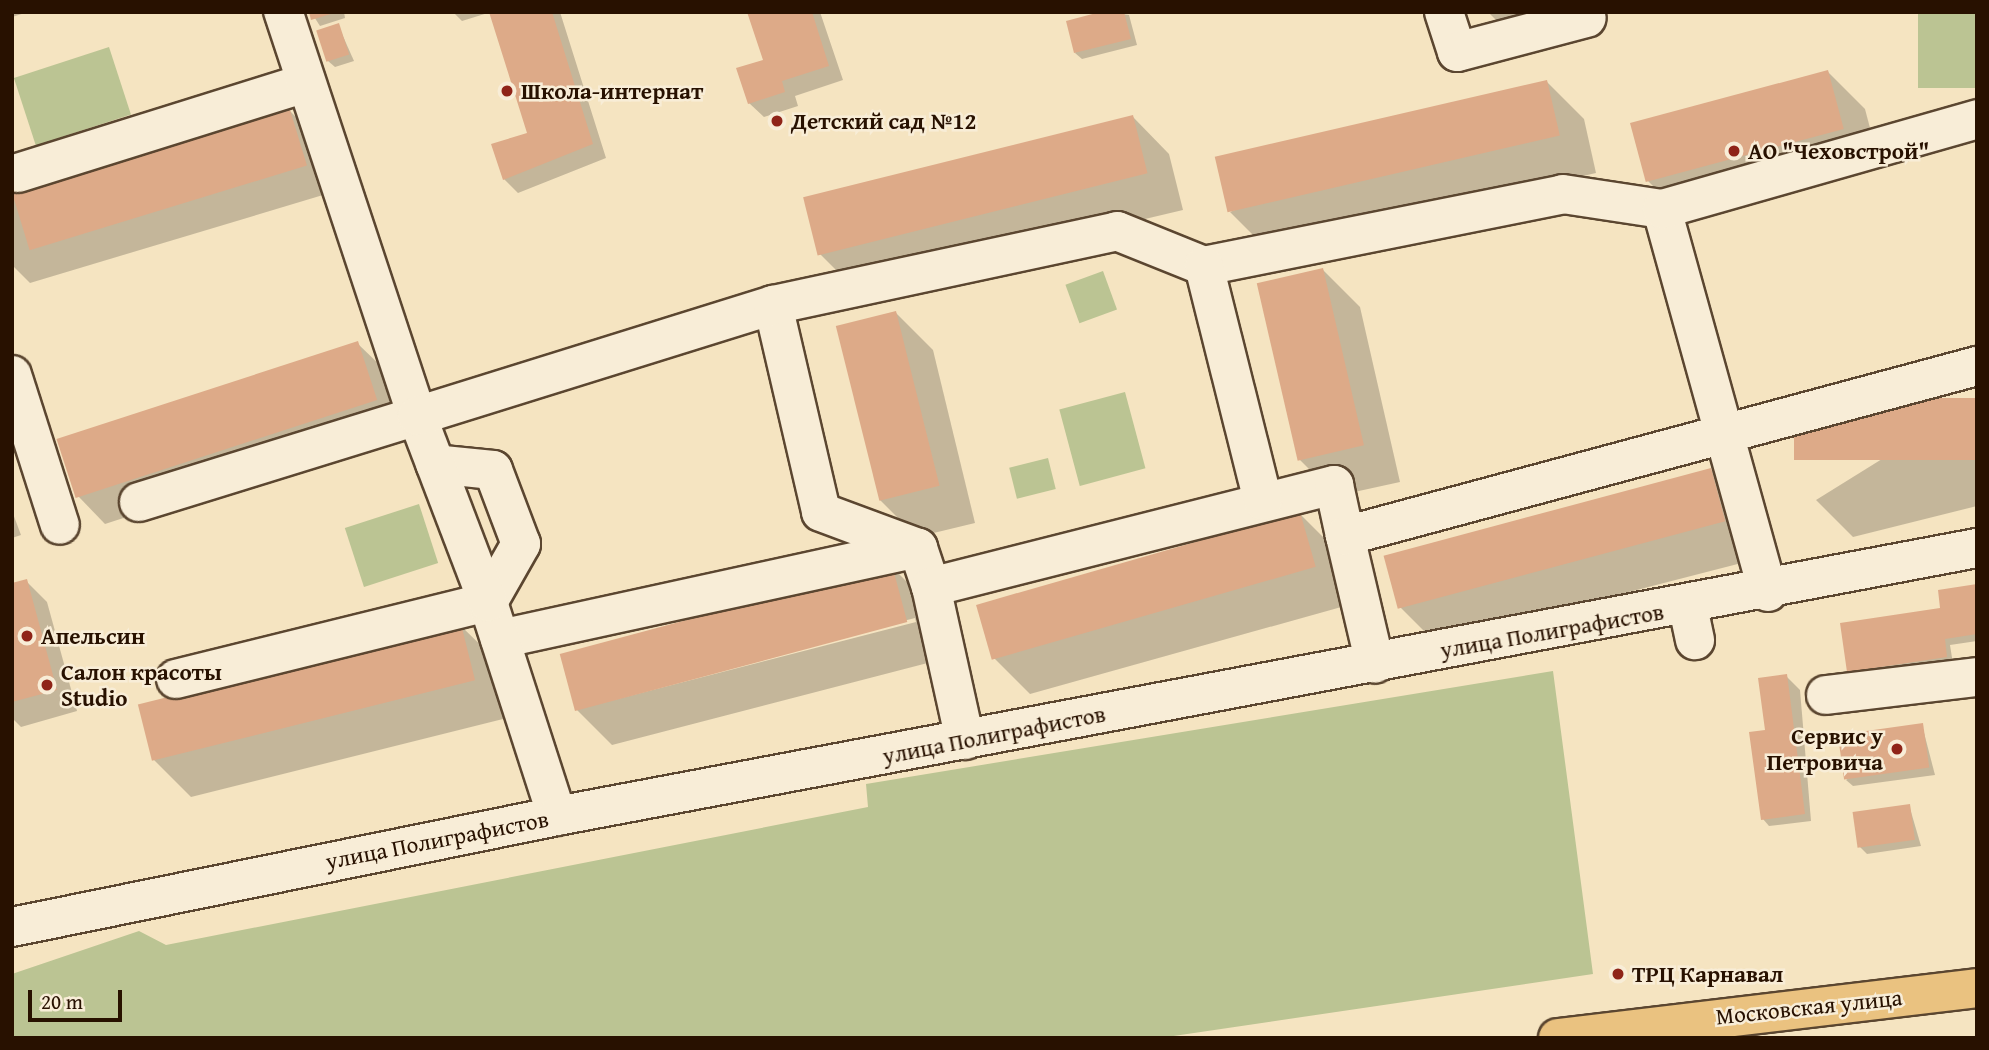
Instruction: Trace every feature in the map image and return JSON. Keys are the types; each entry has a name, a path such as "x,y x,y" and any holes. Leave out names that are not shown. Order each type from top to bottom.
{"main road":[{"name":"Московская улица","path":"1558,1038 1738,1026 1977,988"}],"street":[{"path":"283,12 417,416 488,601 557,816"},
{"path":"1444,12 1457,52 1594,14"},
{"path":"18,173 306,83"},
{"path":"139,502 773,305 1117,232 1205,266 1563,194 1662,209 1977,119"},
{"path":"1662,209 1721,438 1768,592"},
{"path":"1205,266 1263,501"},
{"path":"773,305 821,512 918,548"},
{"path":"1345,536 1721,438 1977,366"},
{"path":"12,375 61,525"},
{"path":"176,679 488,601 521,544 498,482 493,470 435,464"},
{"path":"931,587 1334,485 1375,664"},
{"path":"918,548 931,587 965,740"},
{"path":"500,639 918,548"},
{"name":"улица Полиграфистов","path":"12,927 557,816 1375,664 1692,623 1768,592 1977,548"},
{"path":"1826,695 1977,677"}],"green space":[{"path":"1918,12 1977,12 1977,88 1918,88"},
{"path":"109,47 131,115 36,145 14,78"},
{"path":"1103,271 1117,310 1079,323 1065,285"},
{"path":"1125,392 1145,468 1080,486 1059,410"},
{"path":"1048,458 1056,489 1017,499 1009,468"},
{"path":"419,504 438,563 364,587 345,528"},
{"path":"1553,671 1593,974 1160,1038 12,1038 12,974 139,931 166,945 868,807 866,784"}],"building":[{"path":"309,12 334,12 334,13 311,20"},
{"path":"489,12 552,12 593,144 503,180 491,144 527,133"},
{"path":"747,12 812,12 829,66 782,81 785,92 748,104 736,68 763,60"},
{"path":"1100,12 1124,12 1131,39 1074,53 1066,21"},
{"path":"339,23 349,54 326,62 316,30"},
{"path":"1828,70 1844,129 1646,182 1630,123"},
{"path":"1547,80 1560,136 1228,212 1215,157"},
{"path":"290,110 307,165 30,250 13,195"},
{"path":"1133,115 1148,173 818,255 803,197"},
{"path":"1323,268 1364,445 1298,461 1257,283"},
{"path":"896,311 940,486 879,501 836,326"},
{"path":"358,341 377,400 76,498 57,439"},
{"path":"1794,398 1977,398 1977,460 1794,460"},
{"path":"1711,468 1725,521 1398,609 1384,556"},
{"path":"1300,512 1316,567 992,660 976,605"},
{"path":"892,565 907,622 575,711 560,654"},
{"name":"Апельсин","path":"27,579 57,690 12,702 12,583"},
{"path":"1977,584 1977,634 1945,639 1947,657 1847,672 1840,623 1940,608 1938,590"},
{"path":"461,624 475,680 152,761 138,705"},
{"path":"1787,674 1805,814 1761,820 1749,732 1765,730 1758,678"},
{"path":"1923,723 1929,768 1844,780 1838,735"},
{"path":"1910,804 1915,840 1858,848 1853,812"}],"place":[{"name":"Школа-интернат","path":"507,91"},
{"name":"Детский сад №12","path":"777,121"},
{"name":"АО \"Чеховстрой\"","path":"1734,151"},
{"name":"Апельсин","path":"27,636"},
{"name":"Салон красоты Studio","path":"47,685"},
{"name":"Сервис у Петровича","path":"1897,749"},
{"name":"ТРЦ Карнавал","path":"1618,974"}]}
